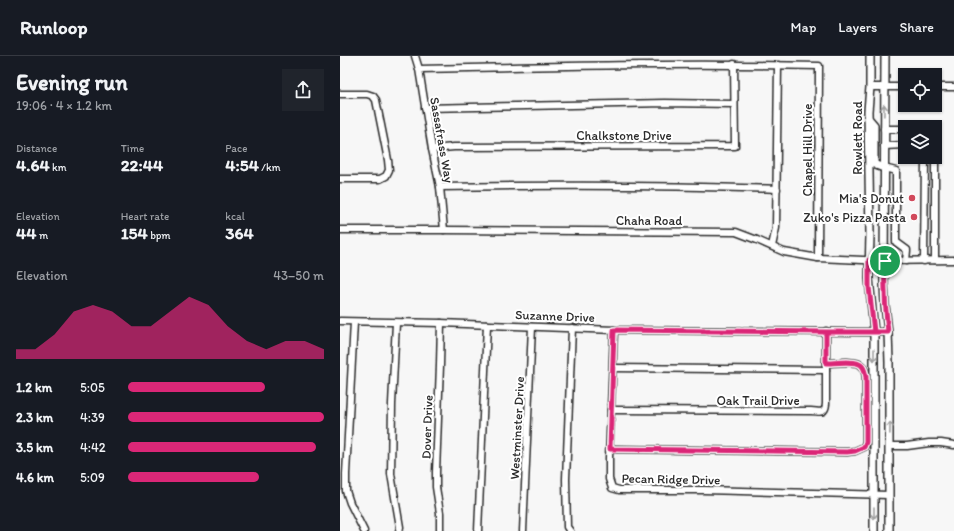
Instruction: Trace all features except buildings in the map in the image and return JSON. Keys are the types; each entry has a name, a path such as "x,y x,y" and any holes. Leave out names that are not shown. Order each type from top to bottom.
{"main road":[{"name":"Rowlett Road","path":"870,56 868,118 869,287 874,332 874,531"},
{"name":"Rowlett Road","path":"885,56 884,289 888,332 890,408 889,531"},
{"path":"868,118 874,125 874,163 884,168"}],"street":[{"name":"Sassafrass Way","path":"415,56 419,69 432,149 440,187 444,230"},
{"name":"Chalkstone Drive","path":"432,149 454,147 735,146 734,64"},
{"path":"419,69 576,65 778,65 776,228 772,246"},
{"name":"Chapel Hill Drive","path":"778,65 819,66 818,258"},
{"path":"870,87 898,87"},
{"path":"942,87 954,87"},
{"path":"340,94 367,94 376,100 389,170 386,176 380,179 340,179"},
{"path":"425,108 463,106 665,103 734,104"},
{"path":"884,129 898,129"},
{"path":"884,146 898,145"},
{"path":"924,261 925,164"},
{"path":"935,164 935,260"},
{"path":"884,168 896,171 896,242 907,250 906,261"},
{"path":"440,187 624,186 777,189"},
{"name":"Chaha Road","path":"340,230 736,232 784,252 818,258 885,261 954,260"},
{"name":"Suzanne Drive","path":"340,321 441,323 614,330 888,332"},
{"path":"354,322 346,491 350,503 364,531"},
{"path":"396,323 392,404 391,474 400,527 399,531"},
{"name":"Dover Drive","path":"440,531 440,513 436,487 436,472 441,323"},
{"path":"478,531 487,325"},
{"name":"Westminster Drive","path":"523,531 532,327"},
{"path":"570,531 567,527 566,480 572,328"},
{"name":"Pecan Ridge Drive","path":"614,330 609,478 612,488 619,490 711,490 889,494"},
{"name":"Oak Trail Drive","path":"612,410 824,411 826,408 826,332"},
{"path":"610,449 847,452 862,449 866,442 865,370 859,364 826,363"},
{"path":"612,368 826,370"},
{"path":"889,446 907,446 929,443 954,445"}],"place":[{"name":"Mia's Donut","path":"912,198"},
{"name":"Zuko's Pizza Pasta","path":"914,217"}],"route":[{"path":"885,261 869,260 869,287 874,332 826,332 826,363 859,364 865,370 866,442 862,449 847,452 610,449 614,330 826,332 861,332 874,332 888,332 884,283 885,261"}]}
